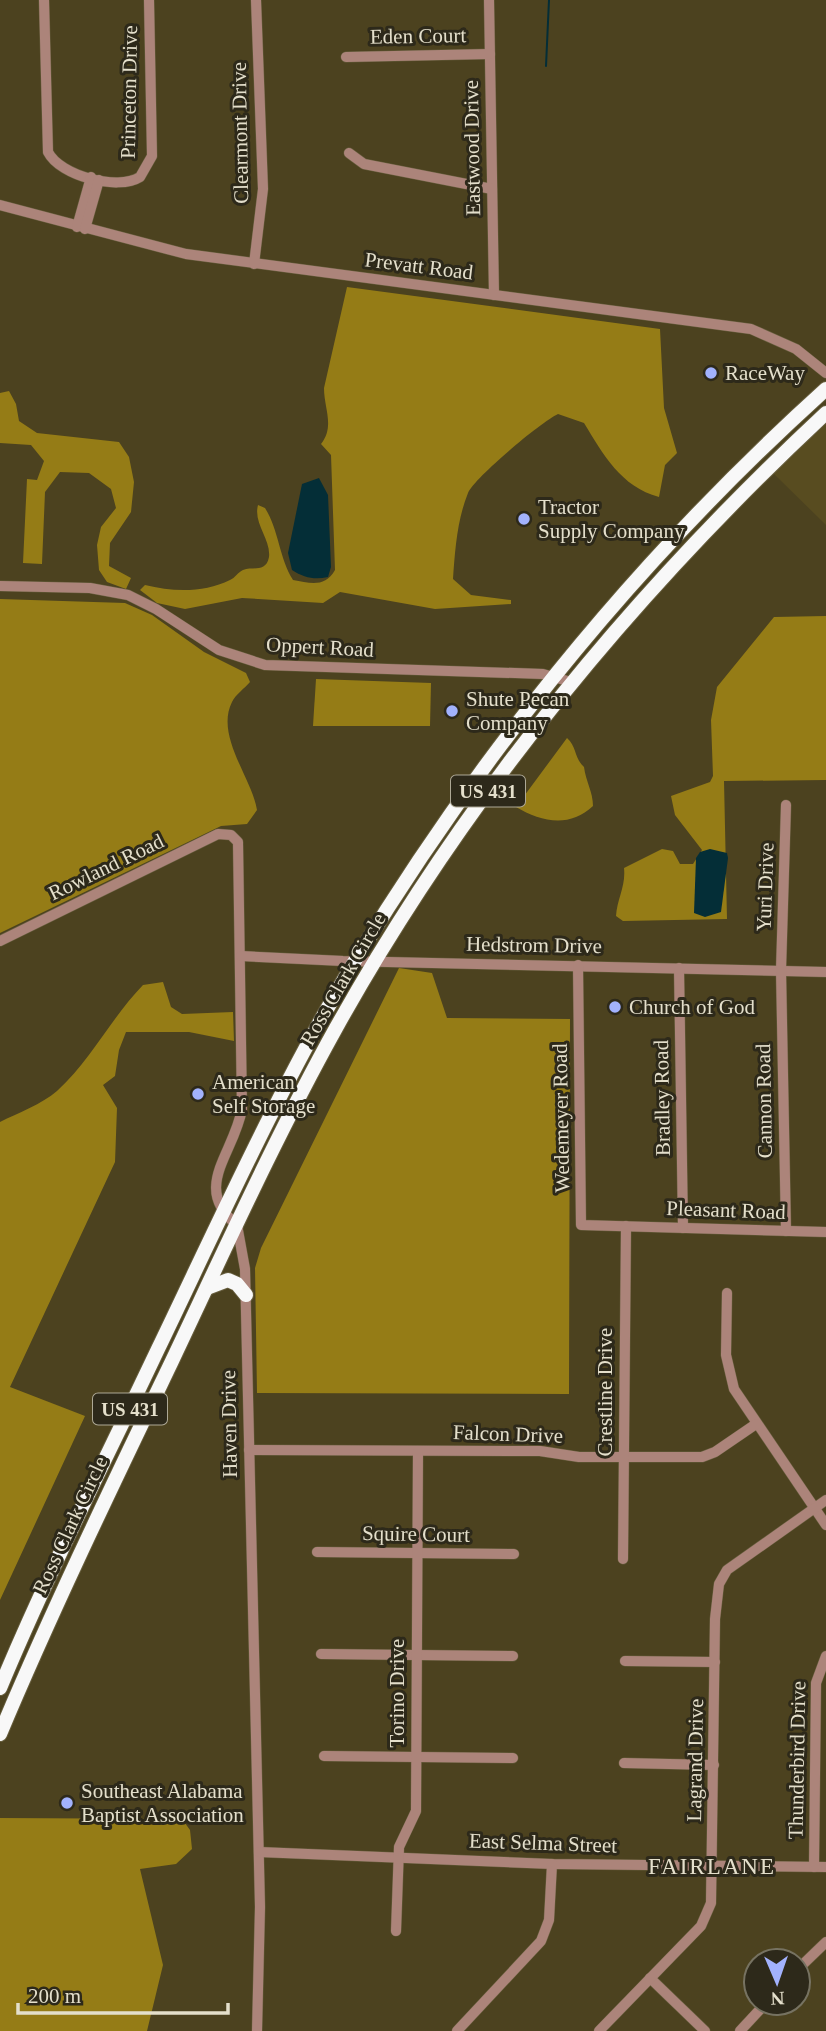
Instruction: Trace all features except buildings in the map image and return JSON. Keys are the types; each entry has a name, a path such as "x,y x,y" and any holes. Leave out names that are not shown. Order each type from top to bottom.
{"highway":[{"name":"Ross Clark Circle","path":"0,1688 223,1213 287,1084 355,961 469,788 554,676 675,537 826,389"},
{"name":"Ross Clark Circle","path":"0,1734 138,1431 237,1224 298,1100 376,961 475,809 571,682 689,547 826,413"},
{"path":"675,537 689,547"},
{"path":"206,1288 228,1280 237,1284 246,1295"},
{"path":"123,1424 138,1431"},
{"path":"8,1670 24,1677"}],"street":[{"name":"Princeton Drive","path":"44,0 47,148 61,169 120,184 131,182 144,174 151,161 149,0"},
{"name":"Clearmont Drive","path":"254,264 263,189 256,0"},
{"name":"Eastwood Drive","path":"489,0 494,295"},
{"name":"Eden Court","path":"346,57 490,54"},
{"path":"349,153 364,164 492,189"},
{"path":"81,228 95,178"},
{"name":"Prevatt Road","path":"0,205 186,254 751,329 773,336 796,349 826,373"},
{"name":"Oppert Road","path":"0,586 90,588 119,593 156,609 219,650 265,665 554,676 571,682"},
{"name":"Yuri Drive","path":"781,970 786,804"},
{"name":"Rowland Road","path":"0,941 218,834 231,835 238,842 240,852 241,956"},
{"path":"237,1224 223,1213 215,1199 215,1184 242,1110 241,956"},
{"name":"Hedstrom Drive","path":"241,956 826,972"},
{"name":"Wedemeyer Road","path":"578,965 581,1225 626,1226"},
{"name":"Bradley Road","path":"679,968 684,1227"},
{"name":"Cannon Road","path":"781,970 786,1231"},
{"name":"Haven Drive","path":"237,1224 243,1252 246,1295 259,1852 260,1973 257,2031"},
{"name":"Pleasant Road","path":"626,1226 826,1233"},
{"name":"Crestline Drive","path":"623,1559 626,1226"},
{"path":"727,1293 729,1372 734,1389 826,1525"},
{"name":"Falcon Drive","path":"249,1450 540,1451 579,1457 702,1457 715,1452 756,1424"},
{"name":"Torino Drive","path":"396,1931 401,1839 416,1811 418,1451"},
{"name":"Lagrand Drive","path":"599,2031 705,1919 712,1895 716,1599 719,1584 727,1570 826,1500"},
{"name":"Squire Court","path":"317,1552 514,1554"},
{"path":"321,1654 513,1656"},
{"name":"Thunderbird Drive","path":"814,1867 816,1682 826,1656"},
{"path":"625,1661 715,1662"},
{"path":"324,1756 513,1758"},
{"path":"624,1763 713,1765"},
{"name":"East Selma Street","path":"259,1852 552,1864 826,1867"},
{"path":"457,2031 541,1941 549,1920 552,1864"},
{"path":"812,1956 826,1942"},
{"path":"650,1978 705,2031"},
{"path":"740,2031 753,2017"}],"shaded area":[{"path":"347,287 660,329 664,408 677,453 665,465 659,497 634,486 614,468 584,423 558,414 482,475 468,493 461,514 453,579 471,595 511,600 511,604 435,609 340,592 323,603 242,598 185,609 157,603 140,590 145,585 177,590 199,589 230,580 243,570 265,565 269,550 258,519 258,505 265,508 270,517 293,580 322,582 335,570 331,455 321,444 328,424 324,388"},
{"path":"9,391 16,404 19,421 37,433 119,442 129,457 134,482 131,512 110,543 109,566 131,578 126,589 107,582 99,570 97,545 101,527 116,508 111,489 89,473 60,472 45,492 42,564 23,563 27,479 37,480 44,461 31,445 0,443 0,393"},
{"path":"826,424 826,525 773,473"},
{"path":"0,599 125,603 152,615 204,652 246,673 250,682 232,702 228,729 257,810 247,824 221,826 0,933"},
{"path":"826,616 826,780 724,781 727,919 623,921 616,916 624,881 624,868 662,849 673,851 680,864 693,864 702,850 675,815 671,796 710,782 713,776 711,720 717,687 774,617"},
{"path":"316,679 431,683 430,726 313,726"},
{"path":"567,738 584,767 593,806 575,818 565,820 545,819 516,807"},
{"path":"399,968 432,973 447,1018 570,1019 569,1394 257,1393 255,1268 261,1248"},
{"path":"163,982 171,1007 182,1014 233,1012 234,1041 189,1032 126,1032 119,1050 115,1076 103,1085 117,1108 115,1162 10,1387 85,1416 0,1600 0,1122 57,1091 80,1066 143,985"},
{"path":"0,1818 182,1819 190,1830 192,1849 176,1864 140,1869 163,1965 147,2031 0,2031"}],"water":[{"path":"319,478 328,495 331,567 328,577 314,578 305,577 292,570 288,553 302,484"},
{"path":"710,849 727,853 728,858 721,912 705,917 694,913 696,858 700,852"}],"waterway":[{"path":"546,66 549,0"}],"place":[{"name":"RaceWay","path":"711,373"},
{"name":"Tractor Supply Company","path":"524,519"},
{"name":"Shute Pecan Company","path":"452,711"},
{"name":"Church of God","path":"615,1007"},
{"name":"American Self Storage","path":"198,1094"},
{"name":"Southeast Alabama Baptist Association","path":"67,1803"}],"district":[{"name":"FAIRLANE","path":"712,1866"}]}
